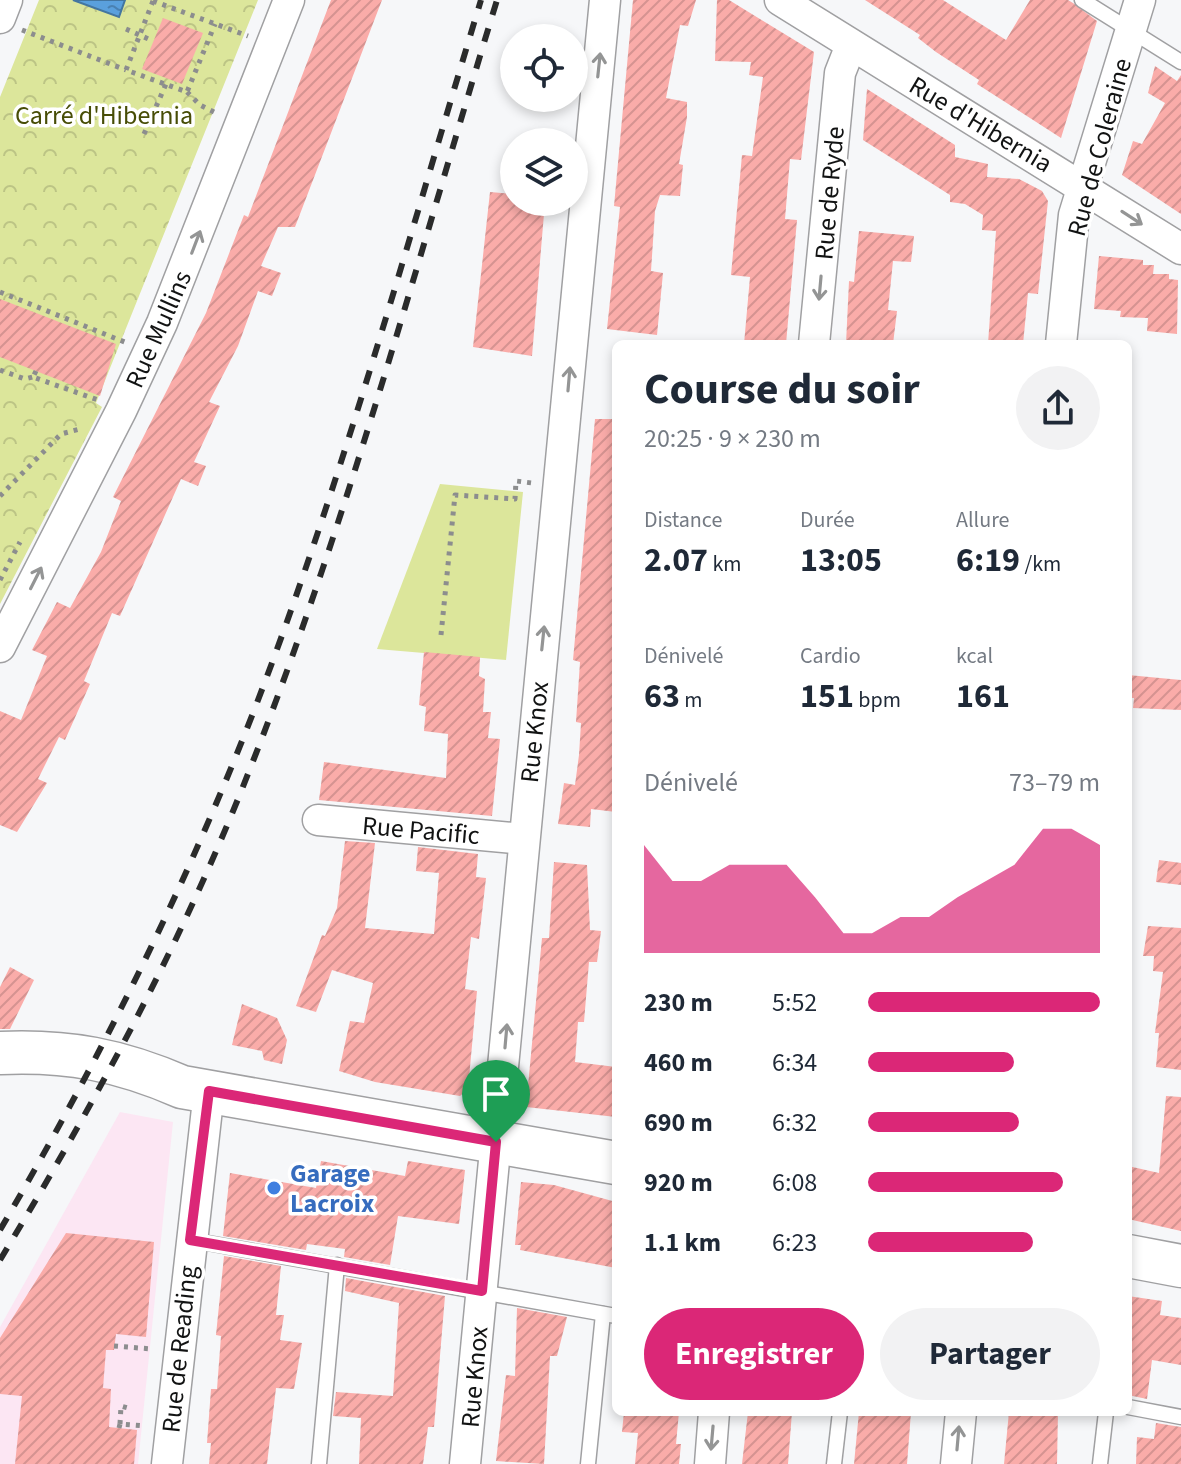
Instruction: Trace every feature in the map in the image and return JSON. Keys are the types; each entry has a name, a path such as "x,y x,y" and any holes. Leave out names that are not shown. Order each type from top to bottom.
{"street":[{"path":"7,0 11,24"},
{"name":"Rue Mullins","path":"0,647 121,411 162,323 289,0"},
{"name":"Rue Knox","path":"465,1464 605,0"},
{"name":"Rue d'Hibernia","path":"780,0 1181,249"},
{"name":"Rue de Coleraine","path":"1061,340 1074,215 1140,0"},
{"name":"Rue de Ryde","path":"814,340 840,73 851,45"},
{"name":"Rue Pacific","path":"318,820 524,839"},
{"path":"0,1056 52,1051 119,1063 195,1089 612,1162"},
{"name":"Rue de Reading","path":"167,1464 190,1240 195,1089"},
{"path":"1132,1257 1181,1266"},
{"path":"710,1464 714,1416"},
{"path":"956,1464 961,1416"}],"lane":[{"path":"1082,0 1181,62"},
{"path":"190,1240 609,1315 588,1464"},
{"path":"319,1464 337,1265"},
{"path":"1132,1408 1181,1417"},
{"path":"834,1464 840,1416"},
{"path":"1100,1464 1106,1416"}],"path":[{"path":"126,70 152,0 248,36"},
{"path":"11,24 187,92 200,105 218,114"},
{"path":"187,92 191,72 215,24"},
{"path":"126,29 153,41"},
{"path":"144,134 166,84"},
{"path":"0,292 128,343"},
{"path":"0,370 25,379 35,374 101,402"},
{"path":"0,496 61,434 80,429"},
{"path":"441,635 455,495 515,499 516,481 532,483"},
{"path":"114,1346 152,1349"},
{"path":"128,1408 121,1406 119,1426 145,1426"}],"shaded area":[{"path":"120,1112 173,1122 138,1464 0,1464 0,1327"}],"green space":[{"name":"Carré d'Hibernia","path":"39,0 258,0 96,403 102,407 0,604 0,97"},
{"path":"440,484 523,492 506,660 377,649"}],"water":[{"path":"73,0 125,0 119,17"}],"building":[{"path":"331,0 382,0 295,227 278,227 261,266 281,273 272,296 258,291 238,346 209,402 220,406 194,462 206,466 198,486 181,479 120,616 112,613 84,681 90,684 65,740 59,737 38,779 47,783 17,832 0,825 0,711 21,720 47,656 32,650 57,602 70,608 101,552 121,501 113,497 206,313 244,215 248,217"},
{"path":"633,0 696,0 688,26 680,25 666,98 687,102 687,117 679,164 683,165 680,196 660,195 655,211 651,271 663,273 657,335 607,329 620,207 614,206"},
{"path":"717,0 729,0 814,52 801,160 790,159 785,219 797,220 786,340 744,340 750,277 731,275 742,155 752,156 763,77 749,75 751,62 715,61"},
{"path":"865,0 943,0 1006,40 1030,0 1068,0 1073,3 1097,21 1061,138 977,84 979,80 936,52 918,38 920,35"},
{"path":"163,18 203,33 182,84 142,69"},
{"path":"1155,66 1177,81 1181,75 1181,214 1122,175 1133,141 1142,144 1165,103 1148,93"},
{"path":"867,89 955,145 955,157 988,164 987,177 1019,179 1042,191 1048,201 1038,294 1028,293 1023,340 988,340 996,231 982,230 983,215 965,204 950,202 950,195 863,140"},
{"path":"490,192 500,193 500,216 544,216 532,356 473,347"},
{"path":"859,231 914,236 911,262 893,261 888,310 897,311 893,340 846,340 849,281 854,282"},
{"path":"1099,256 1143,260 1143,265 1154,265 1153,274 1169,274 1169,279 1178,280 1177,334 1147,331 1148,318 1120,317 1121,311 1094,309"},
{"path":"0,299 116,344 100,396 0,357"},
{"path":"595,419 612,419 612,812 591,809 590,827 558,824 564,783 575,785 579,755 581,723 576,722 580,662 573,660"},
{"path":"424,652 480,657 479,676 485,679 483,712 491,712 488,738 500,739 492,816 319,800 324,762 446,778 448,734 424,731 426,707 419,705"},
{"path":"1132,675 1181,680 1181,710 1133,708"},
{"path":"345,841 375,843 365,928 434,934 439,873 416,871 418,847 478,854 476,877 486,878 479,939 471,937 465,989 477,991 468,1089 460,1096 375,1082 339,1071 350,1021 364,1023 373,983 332,970 316,1012 296,1006 322,935 325,936 337,908"},
{"path":"1159,860 1181,863 1181,885 1156,882"},
{"path":"554,862 587,865 590,930 601,931 597,962 589,962 584,1022 578,1022 575,1062 612,1067 612,1117 526,1107 542,938 549,938"},
{"path":"1148,926 1181,928 1181,1070 1156,1067 1159,1033 1155,1033 1163,972 1153,971 1154,956 1143,956"},
{"path":"10,967 34,980 10,1029 0,1029 0,987"},
{"path":"242,1004 277,1018 287,1040 282,1064 264,1060 262,1051 232,1045"},
{"path":"1166,1096 1181,1097 1181,1231 1132,1220 1132,1167 1159,1173"},
{"path":"321,1161 405,1176 408,1161 465,1170 459,1224 398,1216 390,1265 344,1257 345,1249 307,1244 306,1250 223,1236 230,1173 316,1188"},
{"path":"521,1182 554,1185 612,1201 612,1267 520,1250 521,1245 515,1245"},
{"path":"66,1233 154,1242 146,1337 116,1334 114,1350 106,1350 103,1388 111,1389 109,1427 137,1430 134,1464 15,1464 22,1396 0,1394 0,1338"},
{"path":"224,1256 281,1266 276,1315 284,1315 280,1340 302,1343 294,1389 276,1388 267,1464 209,1464 211,1443 207,1443 211,1389 217,1389 221,1336 216,1335"},
{"path":"346,1278 445,1296 434,1427 428,1427 423,1464 359,1464 361,1418 333,1416 336,1392 393,1396 399,1303 345,1291"},
{"path":"1132,1297 1162,1301 1160,1315 1181,1318 1181,1365 1152,1360 1147,1399 1132,1396"},
{"path":"517,1308 567,1317 557,1356 550,1356 544,1464 496,1461 506,1375 515,1376"},
{"path":"624,1416 679,1416 676,1444 681,1444 679,1464 635,1464 638,1433 622,1432"},
{"path":"748,1416 792,1416 788,1464 742,1464"},
{"path":"859,1416 911,1416 907,1464 854,1464"},
{"path":"1009,1416 1058,1416 1057,1464 1004,1464"},
{"path":"1156,1423 1181,1427 1181,1464 1136,1464 1137,1437 1154,1439"}],"railway":[{"path":"0,1230 75,1097 145,960 238,751 325,511 481,0"},
{"path":"0,1260 66,1148 158,976 238,799 276,701 344,503 497,0"}],"place":[{"name":"Garage Lacroix","path":"274,1188"}],"route":[{"path":"209,1091 496,1142 482,1291 190,1240 209,1091"}]}
